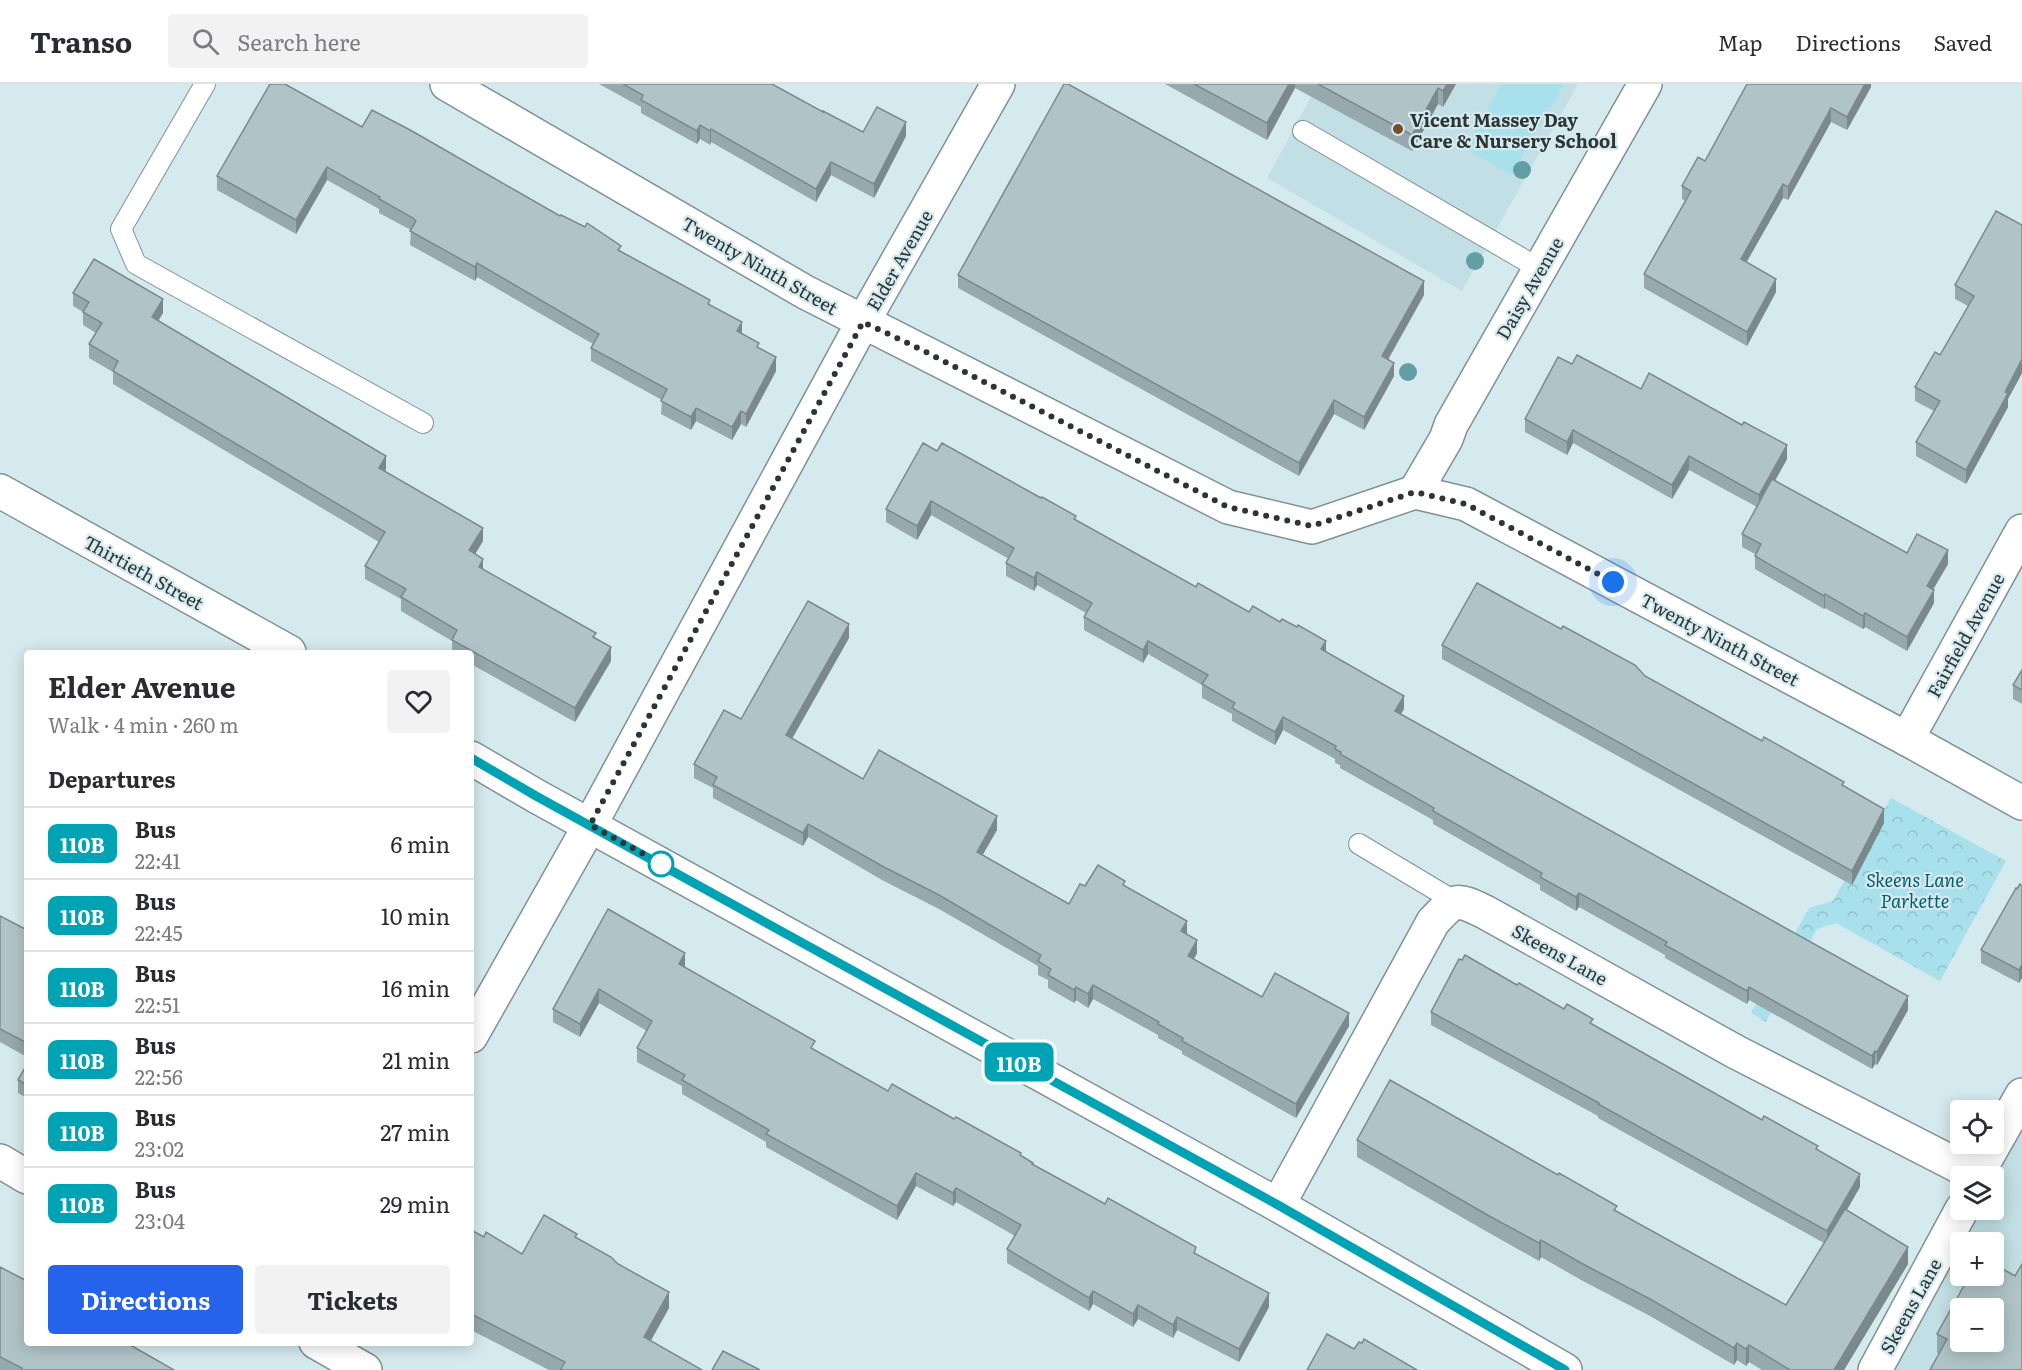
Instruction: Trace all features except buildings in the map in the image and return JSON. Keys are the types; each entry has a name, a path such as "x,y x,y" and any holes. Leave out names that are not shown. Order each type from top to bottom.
{"street":[{"name":"Twenty Ninth Street","path":"447,84 795,286 1228,507 1312,526 1415,492 1466,504 1907,739 2022,803"},
{"name":"Elder Avenue","path":"474,1031 590,825 863,322 998,84"},
{"name":"Daisy Avenue","path":"1415,492 1645,84"},
{"name":"Thirtieth Street","path":"0,490 285,650"},
{"name":"Fairfield Avenue","path":"1907,739 2022,531"},
{"path":"474,760 1278,1205 1565,1370"},
{"path":"1278,1205 1433,922 1448,906 1456,902"},
{"name":"Skeens Lane","path":"1456,902 1465,902 1485,912 1736,1052 1957,1166"},
{"name":"Skeens Lane","path":"1982,1166 2022,1095"},
{"path":"0,1161 24,1175"},
{"name":"Skeens Lane","path":"1875,1370 1956,1220"},
{"path":"323,1346 365,1370"}],"lane":[{"path":"205,84 121,229 136,264 423,423"},
{"path":"1303,131 1540,269"},
{"path":"1359,844 1456,902"}],"shaded area":[{"path":"1318,84 1578,84 1462,291 1267,178"},
{"path":"2022,1082 2022,1370 1869,1370 1954,1220 2004,1220 2004,1166 1997,1166 2001,1154 2004,1154 2004,1142"}],"green space":[{"path":"1502,84 1564,84 1511,175 1465,148"},
{"name":"Skeens Lane Parkette","path":"1891,798 2006,861 1940,981 1836,923 1817,929 1766,1022 1751,1013 1809,908 1833,901"}],"bus line":[{"name":"110B","path":"474,760 1278,1205 1565,1370"}],"place":[{"name":"Vicent Massey Day Care & Nursery School","path":"1398,129"}],"route":[{"path":"661,864 666,866 590,825 863,322 1228,507 1312,526 1415,492 1466,504 1613,582"}]}
